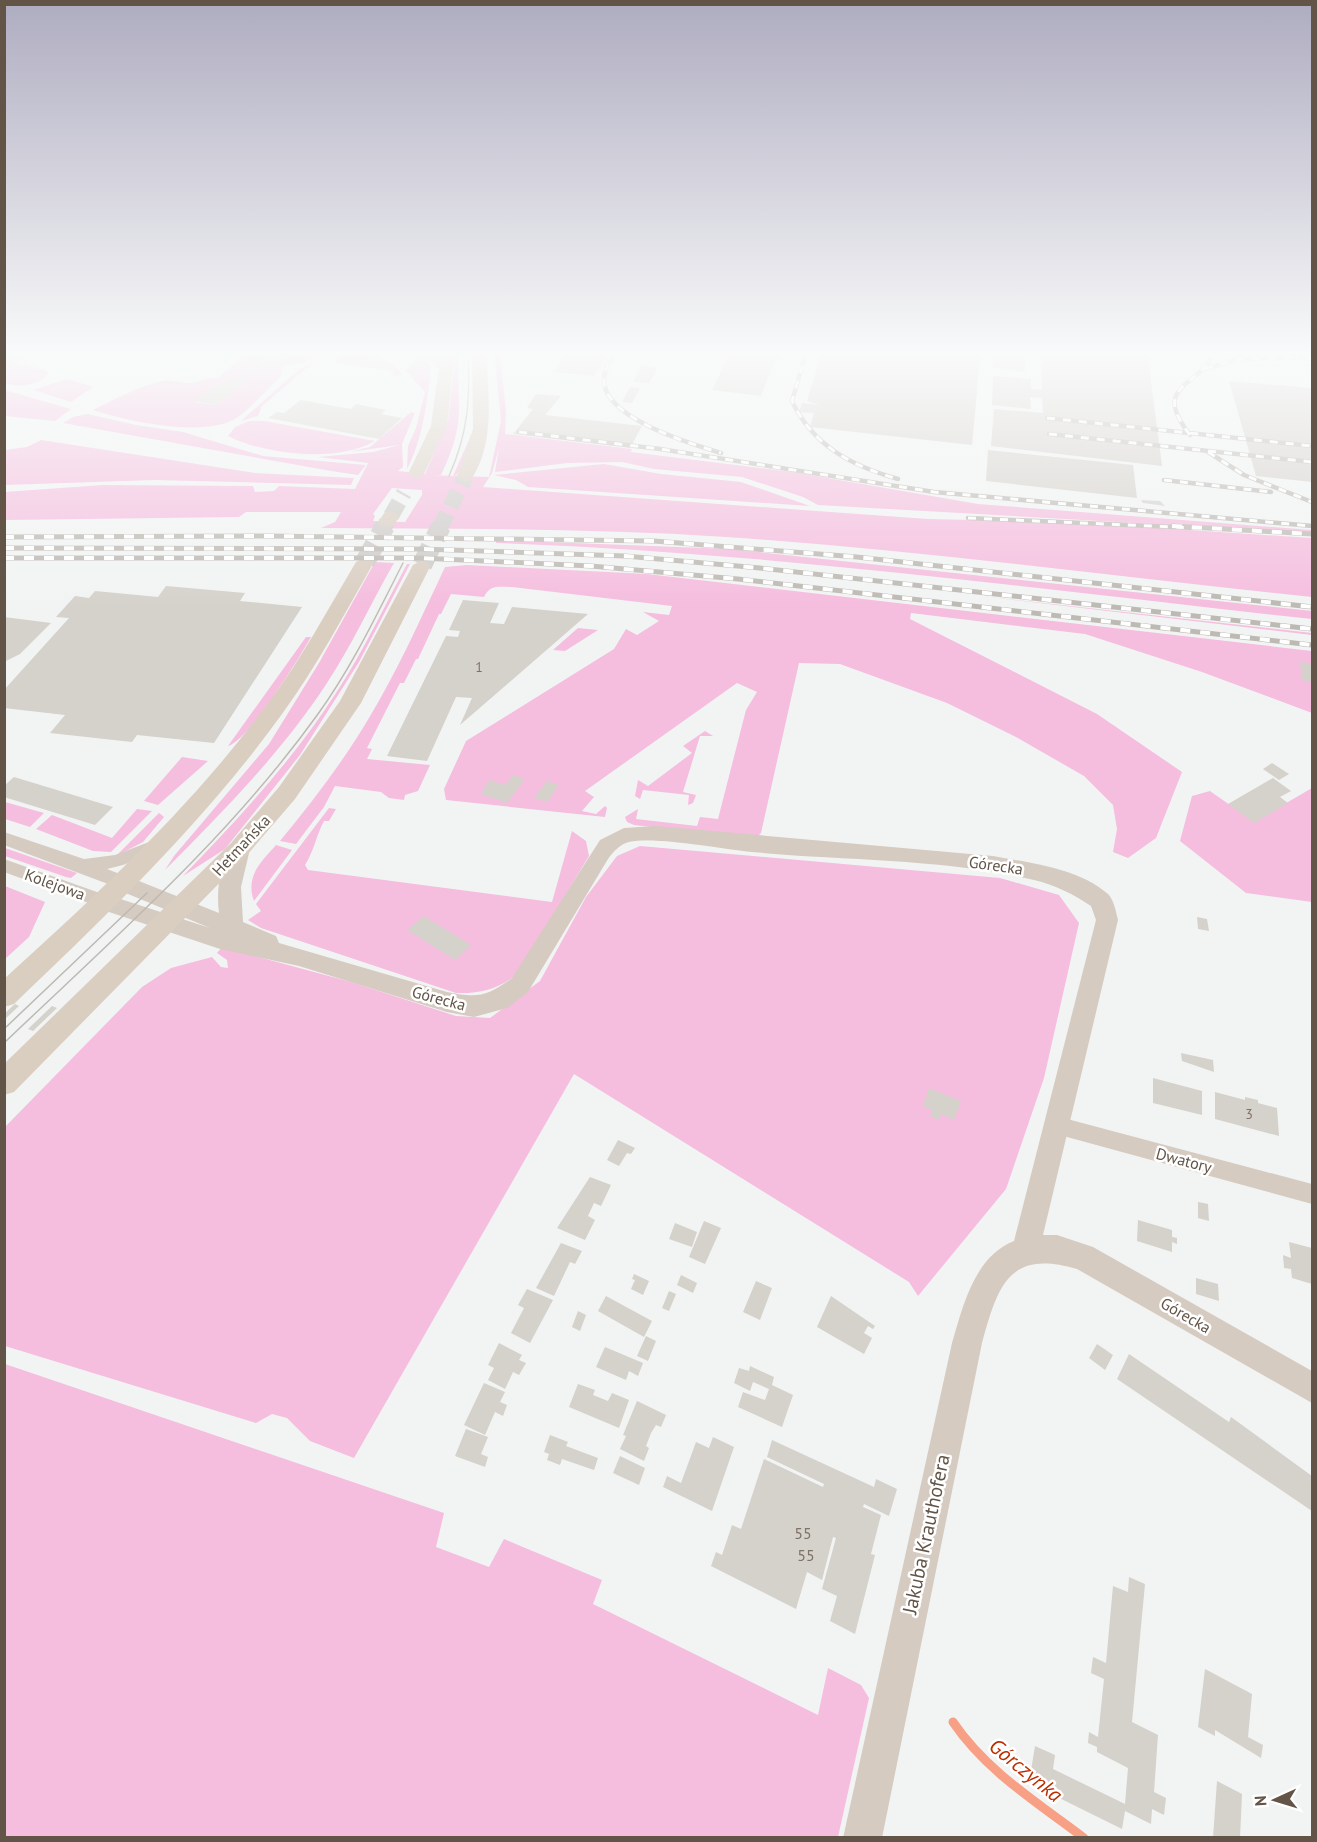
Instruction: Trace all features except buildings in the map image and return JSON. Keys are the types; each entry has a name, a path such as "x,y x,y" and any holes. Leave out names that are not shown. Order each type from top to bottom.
{"main road":[{"path":"416,474 435,436"},
{"path":"465,477 475,456 480,436"},
{"path":"4,996 105,902 170,837 250,742 288,692 365,562"},
{"name":"Hetmańska","path":"4,1083 239,849 287,793 338,721 362,681 422,565"}],"street":[{"name":"Górecka","path":"105,902 233,926 299,957 455,1005 474,1007 491,1004 513,992 526,978 605,847 614,839 634,834 958,860 1040,872 1071,882 1101,901 1107,916 1026,1248 1045,1247 1069,1251 1102,1266 1312,1388"},
{"name":"Kolejowa","path":"81,865 92,866 117,861 152,848 170,837"},
{"name":"Kolejowa","path":"4,838 124,883"},
{"path":"233,926 228,901 228,884 239,849"},
{"name":"Kolejowa","path":"4,866 105,902"},
{"name":"Górecka","path":"124,883 174,915 260,951 299,957"},
{"name":"Dwatory","path":"1056,1125 1312,1194"},
{"name":"Jakuba Krauthofera","path":"862,1838 971,1327 984,1294 1001,1264 1017,1251 1026,1248"}],"shaded area":[{"path":"135,436 196,436 263,456 366,465 358,475"},
{"path":"228,436 347,436 375,441 341,452 302,454 262,448"},
{"path":"383,436 405,436 402,444 403,467 398,471 425,474 442,436 455,436 441,475 433,475 453,476 471,436 459,472 455,476 489,477 498,436 522,436 793,472 978,504 1312,530 1312,533 818,505 803,497 742,477 654,469 622,462 567,463 495,472 499,448 492,473 483,487 928,519 1067,522 1312,538 1312,597 799,542 574,530 321,528 335,522 341,512 246,512 239,517 5,520 4,492 103,485 253,486 255,492 274,491 279,486 355,489 368,463 318,457 373,452 399,445 349,452 370,447","holes":["392,488 422,490 422,495 405,522 373,521 375,516 373,514"]},
{"path":"412,436 420,436 407,469 408,446"},
{"path":"41,440 255,473 354,478 351,485 154,480 5,485 5,450 27,447"},
{"path":"604,464 661,474 741,482 810,506 528,487 516,480 494,475"},
{"path":"496,540 730,549 1312,611 1312,619 803,563 496,543"},
{"path":"375,562 394,563 327,683 271,757 165,870 174,856 269,744 319,663"},
{"path":"407,564 410,564 359,662 300,755 225,849 183,876 264,788 302,742 355,662"},
{"path":"467,565 647,574 1312,651 1312,713 1202,672 1085,634 911,613 910,619 1097,714 1182,772 1156,838 1128,858 1113,852 1117,829 1113,805 1084,776 1016,737 947,703 840,664 799,663 761,833 755,839 634,825 627,822 625,817 638,809 636,819 697,826 700,817 718,819 746,710 757,692 737,683 585,791 594,797 582,811 596,814 605,806 607,808 605,817 446,800 444,789 466,741 614,649 626,629 637,635 659,621 643,612 669,615 672,606 512,587 495,587 489,590 484,597 451,594 418,659 404,683 400,683 367,748 372,749 367,759 430,765 418,791 405,795 404,800 389,798 381,792 335,786 324,807 296,844 280,841 349,750 380,700 445,567"},
{"path":"980,596 1312,633 1312,635"},
{"path":"578,628 598,630 565,651 553,650"},
{"path":"306,637 311,637 273,697 248,729 228,746"},
{"path":"705,731 713,736 700,736 683,792 696,795 693,803 688,805 689,795 643,790 640,799 635,796 638,780 648,786 692,753 683,746"},
{"path":"182,757 208,761 158,805 144,801"},
{"path":"1312,788 1312,902 1246,893 1180,841 1192,796 1210,791 1254,822"},
{"path":"4,802 44,813 30,827 5,819"},
{"path":"329,808 336,809 329,821 324,821 321,827 305,865 308,870 552,902 572,831 586,841 589,856 518,973 504,983 489,989 473,993 456,993 261,928 248,920 261,911 256,904"},
{"path":"137,809 152,811 111,852 93,851 36,829 52,815 112,838"},
{"path":"159,813 164,817 143,842 116,856"},
{"path":"276,845 292,850 254,901 253,877 260,864"},
{"path":"640,846 1000,878 1059,895 1079,923 1044,1078 1006,1189 918,1296 909,1282 574,1074 354,1458 310,1441 287,1418 272,1414 256,1423 5,1346 4,1128 142,987 171,968 212,957 221,967 228,968 227,960 217,953 222,947 351,982 456,1016 490,1018 540,981 586,897 617,856"},
{"path":"5,848 77,873 71,878 66,877 5,856"},
{"path":"5,886 45,902 29,937 5,959"},
{"path":"5,1364 444,1513 436,1547 489,1567 504,1539 602,1580 593,1604 818,1715 828,1668 861,1685 869,1698 838,1837 5,1837"}],"waterway":[{"name":"Górczynka","path":"953,1722 966,1740 997,1771 1084,1838"}],"tunnel":[{"path":"440,528 465,477"},
{"path":"391,516 404,493"},
{"path":"385,526 387,522"},
{"path":"365,562 385,526"},
{"path":"422,565 441,526"}],"tram line":[{"path":"449,476 463,436"},
{"path":"4,1043 169,886 247,803 318,714 342,678 403,563"},
{"path":"4,1029 147,893"}],"railway":[{"path":"552,436 660,449 934,492 1312,526"},
{"path":"671,436 721,453"},
{"path":"817,436 836,452 865,468 898,479"},
{"path":"1067,436 1312,462"},
{"path":"1217,436 1312,446"},
{"path":"1208,452 1244,475 1312,502"},
{"path":"1164,480 1271,492"},
{"path":"968,518 1197,528"},
{"path":"1172,526 1312,534"},
{"path":"4,537 268,536 654,541 857,557 1312,607"},
{"path":"4,548 422,549 625,556 760,568 1312,629"},
{"path":"4,558 420,558 591,566 738,579 1312,645"}]}
